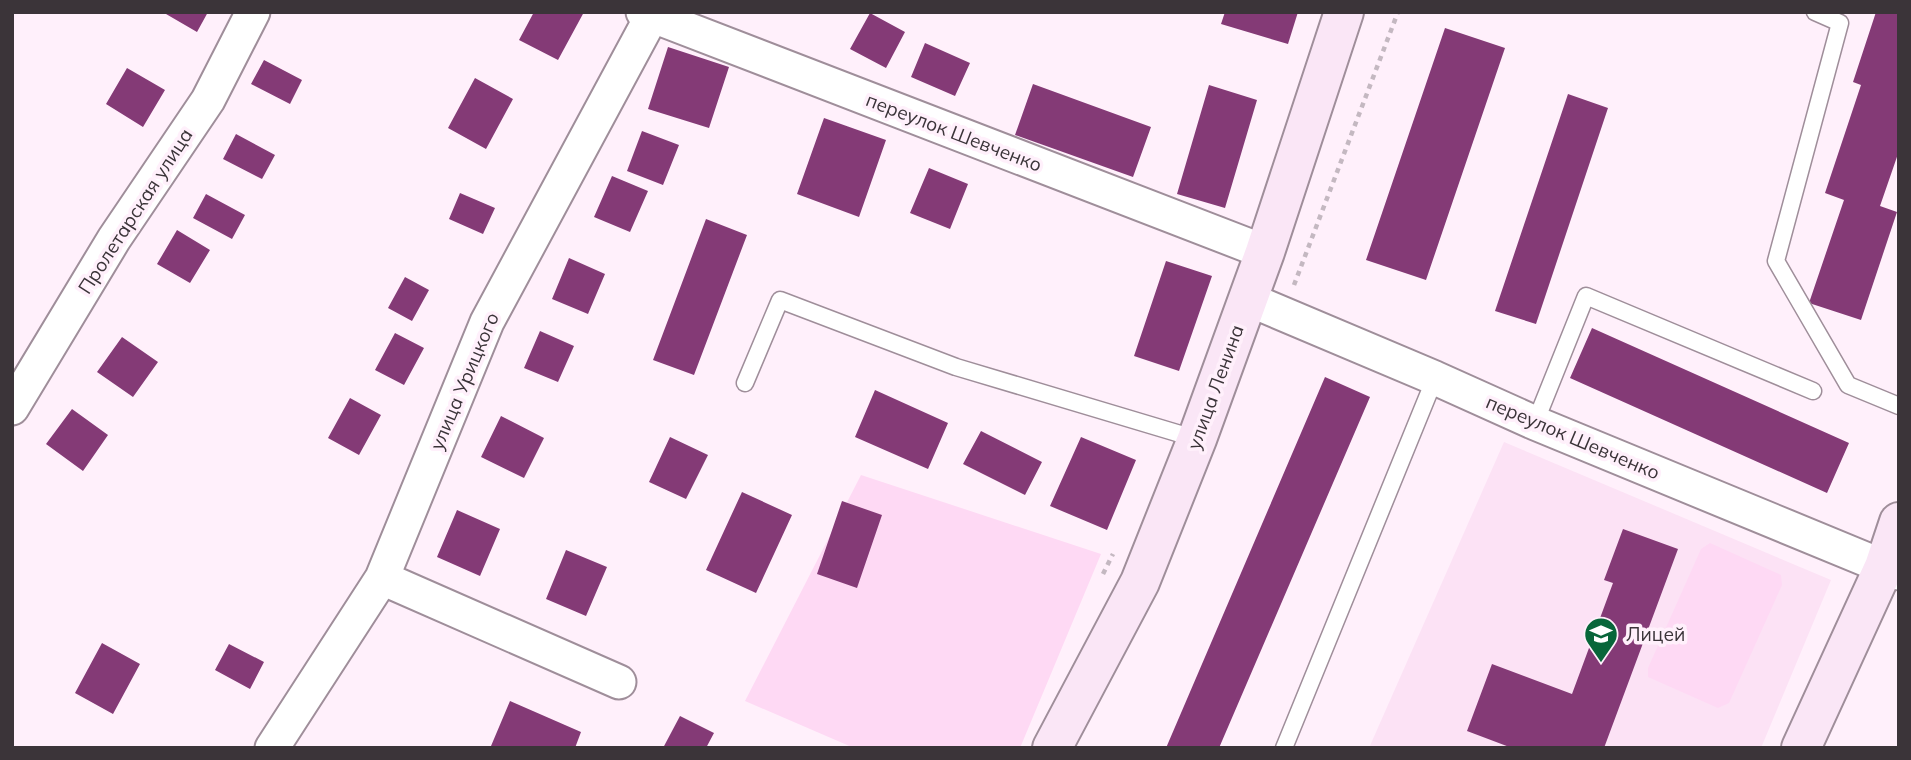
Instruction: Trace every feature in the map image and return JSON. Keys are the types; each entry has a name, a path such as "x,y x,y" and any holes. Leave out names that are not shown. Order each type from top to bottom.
{"main road":[{"name":"улица Ленина","path":"1052,748 1140,582 1197,439 1265,252 1344,12"},
{"path":"1801,748 1891,570 1899,522"}],"street":[{"name":"Пролетарская улица","path":"12,408 114,239 208,100 253,12"},
{"name":"переулок Шевченко","path":"650,14 1265,252"},
{"name":"улица Урицкого","path":"272,748 382,578 487,322 650,14"},
{"name":"переулок Шевченко","path":"1248,299 1535,423 1891,570"},
{"path":"382,578 619,682"}],"lane":[{"path":"1815,12 1840,23 1776,261 1848,385 1899,406"},
{"path":"1535,423 1586,296 1814,391"},
{"path":"745,383 780,300 956,366 1197,439"},
{"path":"1284,748 1435,378"}],"shaded area":[{"name":"Лицей","path":"1504,442 1831,580 1761,748 1369,748"},
{"path":"861,475 1101,554 1020,748 854,748 745,701"},
{"path":"1710,543 1781,575 1782,585 1729,703 1718,708 1648,677 1648,668 1701,549"}],"building":[{"path":"208,12 197,32 166,14"},
{"path":"534,12 584,12 558,60 519,40"},
{"path":"1225,12 1298,12 1288,44 1221,24"},
{"path":"1876,12 1899,12 1899,151 1880,206 1897,212 1861,320 1809,303 1844,200 1825,193 1861,85 1853,82"},
{"path":"870,13 905,32 886,68 850,49"},
{"path":"1445,28 1505,48 1426,280 1366,260"},
{"path":"925,43 970,63 955,96 911,77"},
{"path":"668,47 729,67 709,128 648,109"},
{"path":"264,60 302,80 290,104 251,84"},
{"path":"127,68 165,90 143,127 106,104"},
{"path":"475,78 513,99 486,149 448,128"},
{"path":"1033,84 1151,127 1133,177 1015,135"},
{"path":"1209,85 1257,100 1225,208 1177,194"},
{"path":"1568,94 1608,108 1536,324 1495,311"},
{"path":"824,118 886,140 859,217 797,194"},
{"path":"642,131 679,145 663,185 627,171"},
{"path":"236,134 275,155 262,179 223,159"},
{"path":"929,168 968,184 950,229 910,213"},
{"path":"612,176 648,191 630,232 594,217"},
{"path":"460,193 495,208 483,234 449,219"},
{"path":"206,194 245,215 232,239 193,218"},
{"path":"706,219 747,235 694,375 653,360"},
{"path":"177,230 210,250 190,283 157,264"},
{"path":"569,258 605,274 588,314 552,299"},
{"path":"1166,261 1212,276 1179,371 1134,356"},
{"path":"405,277 429,290 412,321 388,308"},
{"path":"1592,328 1849,443 1827,493 1570,378"},
{"path":"540,331 574,346 558,382 524,368"},
{"path":"395,333 424,348 404,385 375,370"},
{"path":"122,337 158,362 133,397 97,372"},
{"path":"1325,377 1370,397 1219,748 1166,748"},
{"path":"875,390 948,423 928,469 855,437"},
{"path":"350,398 381,415 359,455 328,438"},
{"path":"72,409 108,435 83,471 46,444"},
{"path":"501,416 544,438 524,478 481,457"},
{"path":"981,431 1042,462 1025,495 963,464"},
{"path":"670,437 708,455 686,499 649,482"},
{"path":"1081,437 1136,460 1107,530 1050,506"},
{"path":"742,492 792,515 756,593 706,570"},
{"path":"842,501 882,515 857,588 817,574"},
{"path":"457,510 500,529 480,576 437,557"},
{"path":"1623,529 1678,549 1604,748 1512,748 1467,731 1492,664 1572,694 1613,583 1604,580"},
{"path":"566,550 607,567 586,616 546,599"},
{"path":"102,643 140,664 113,714 75,693"},
{"path":"229,644 264,662 250,689 215,670"},
{"path":"510,701 581,732 575,748 491,746"},
{"path":"680,716 714,733 706,748 663,748"}],"place":[{"name":"Лицей","path":"1601,664"}]}
